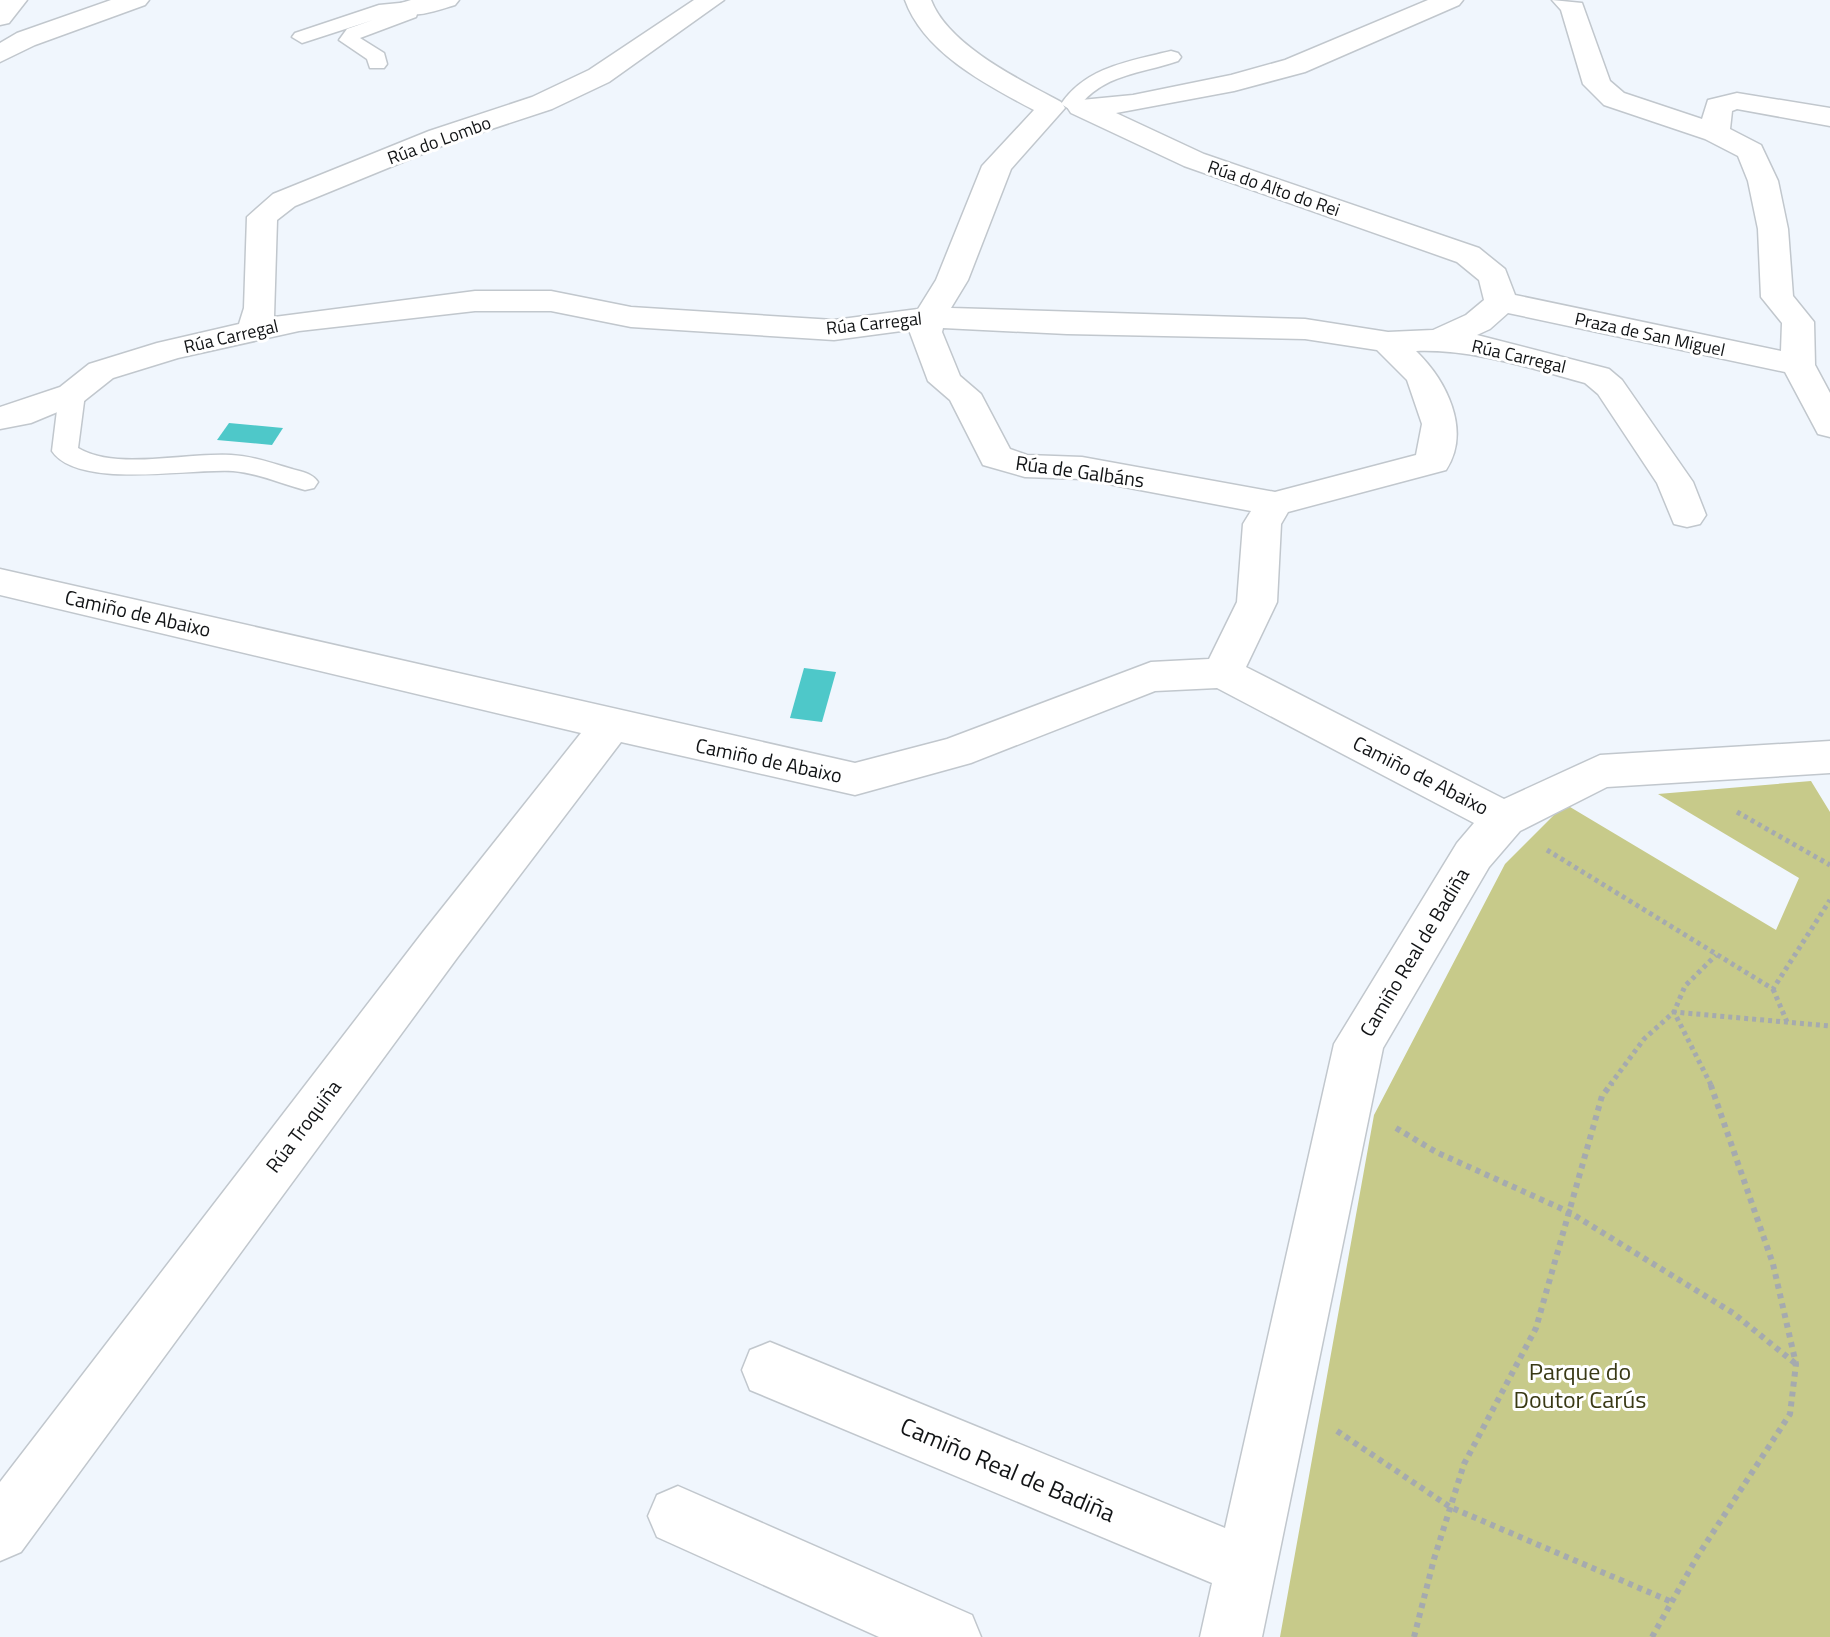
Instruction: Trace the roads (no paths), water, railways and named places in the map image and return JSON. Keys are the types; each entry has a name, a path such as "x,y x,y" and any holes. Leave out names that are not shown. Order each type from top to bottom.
{"street":[{"path":"0,17 14,0"},
{"path":"0,54 13,39 136,0"},
{"path":"410,8 446,0"},
{"name":"Rúa do Lombo","path":"254,330 260,308 262,217 284,200 439,137 542,103 599,76 711,0"},
{"name":"Rúa do Alto do Rei","path":"918,0 927,22 955,47 1022,93 1069,107 1194,160 1468,255 1494,276 1501,302"},
{"path":"929,317 952,280 997,166 1069,107 1234,83 1295,66 1450,0"},
{"path":"1565,0 1573,8 1597,84 1614,99 1715,133 1751,151 1763,181 1773,229 1777,297 1814,320 1798,365 1830,426"},
{"path":"1715,133 1718,106 1737,101 1830,117"},
{"name":"Rúa Carregal","path":"0,418 19,415 72,394 101,371 169,350 299,321 475,301 551,301 631,317 834,330 929,317 1067,324 1305,329 1388,342 1439,340 1491,347 1597,376 1610,387 1675,482 1687,515"},
{"path":"1439,340 1478,322 1501,302"},
{"name":"Praza de San Miguel","path":"1501,302 1798,365"},
{"name":"Rúa de Galbáns","path":"929,317 925,332 945,381 964,394 996,457 1025,466 1082,468 1275,504 1433,462 1440,424 1423,376 1388,342"},
{"path":"1223,673 1257,602 1262,524 1275,504"},
{"name":"Camiño de Abaixo","path":"0,582 855,779 956,752 1151,677 1223,673 1523,833"},
{"name":"Rúa Troquiña","path":"0,1531 440,945 611,725"},
{"name":"Camiño Real de Badiña","path":"1231,1637 1359,1044 1473,855 1523,833 1600,771 1830,757"},
{"name":"Camiño Real de Badiña","path":"770,1370 1246,1567"},
{"path":"678,1516 950,1637"}],"lane":[{"path":"302,37 386,9 410,8 409,13 354,33 349,40 377,57 377,64"},
{"path":"1069,107 1086,83 1097,77 1134,70 1171,57"},
{"path":"72,394 65,451 75,460 97,466 188,461 234,463 264,468 305,482"}],"water":[{"path":"229,423 283,428 272,445 217,440"},
{"path":"804,668 836,672 822,722 790,718"}],"park label":[{"name":"Parque do Doutor Carús","path":"1580,1385"}]}
